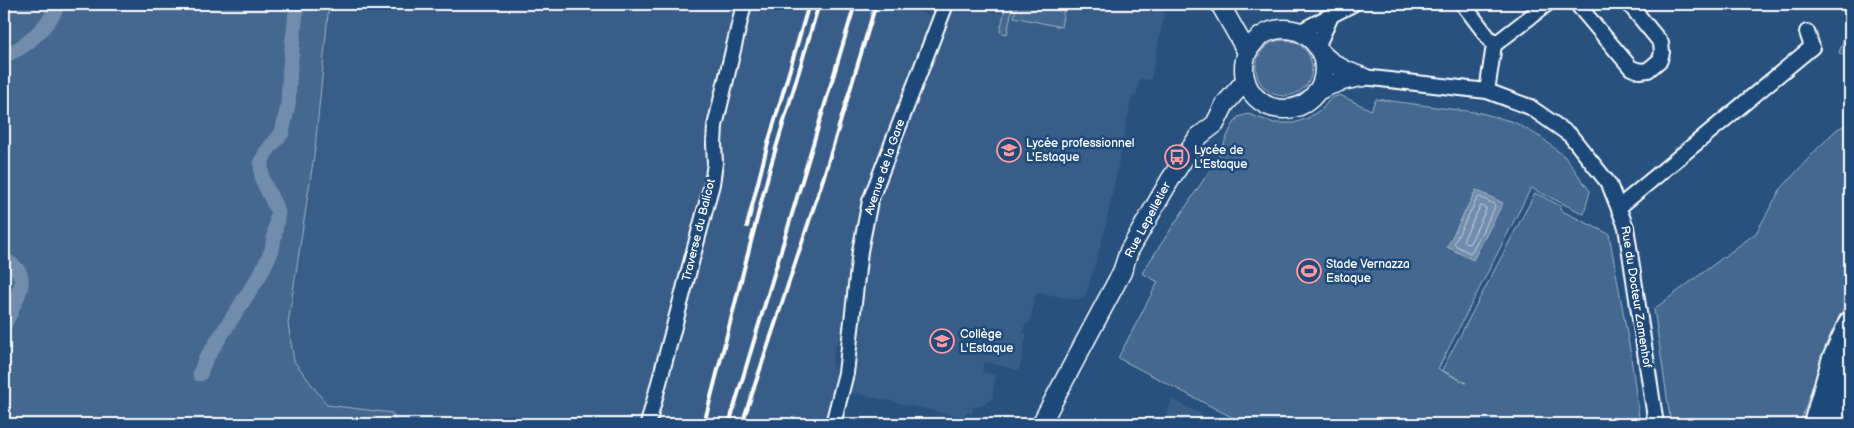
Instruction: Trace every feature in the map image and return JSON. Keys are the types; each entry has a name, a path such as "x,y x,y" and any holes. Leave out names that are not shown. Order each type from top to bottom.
{"main road":[{"path":"1815,424 1833,361 1850,323"},
{"path":"1832,424 1850,368"}],"street":[{"name":"Traverse du Balicot","path":"648,424 712,184 715,163 715,126 744,4"},
{"name":"Avenue de la Gare","path":"833,424 846,373 860,251 870,202 946,4"},
{"path":"1220,4 1248,52"},
{"path":"1299,32 1352,4"},
{"path":"1463,4 1494,45 1487,92"},
{"path":"1494,45 1547,4"},
{"path":"1577,4 1631,68 1640,71 1648,70 1660,60 1662,52 1661,43 1629,4"},
{"path":"1319,50 1330,16"},
{"path":"1233,25 1264,34"},
{"path":"1287,29 1299,32 1309,38 1319,50 1324,69 1323,77 1316,92 1302,104 1283,109 1265,104 1257,99 1250,90 1246,80 1244,66 1248,52 1254,42 1264,34 1275,30 1287,29"},
{"path":"1619,207 1812,46 1807,32"},
{"name":"Rue du Docteur Zamenhof","path":"1319,50 1333,64 1346,72 1362,77 1487,92 1530,107 1570,135 1610,184 1626,227 1656,424"},
{"name":"Rue du Docteur Zamenhof","path":"1316,92 1343,80 1362,77"},
{"name":"Rue Lepelletier","path":"1215,124 1225,104 1246,80"},
{"name":"Rue Lepelletier","path":"1040,424 1122,272 1129,251 1170,180 1198,137 1235,107 1257,99"}],"shaded area":[{"path":"4,4 329,4 315,149 288,324 294,361 327,405 392,413 397,424 4,424"},
{"path":"329,4 913,4 911,9 931,16 865,204 846,330 835,346 832,366 839,376 829,424 397,424 392,413 327,405 294,361 288,324 315,149"},
{"name":"Lycée professionnel L'Estaque","path":"952,4 1166,4 1151,80 1140,79 1136,96 1132,97 1105,229 1086,295 1077,300 1036,292 1030,322 1025,325 1023,332 1027,333 1019,370 984,362 982,372 996,375 992,399 982,406 973,407 972,413 966,412 964,418 850,392 858,348 866,256 877,203"},
{"path":"1006,4 1013,4 1007,34 1000,32"},
{"path":"1017,4 1065,4 1061,27 1014,17"},
{"path":"1846,31 1850,33 1850,60 1847,56 1839,53"},
{"path":"1278,40 1290,40 1300,44 1308,52 1312,68 1308,84 1300,92 1290,96 1278,96 1268,92 1260,84 1256,74 1256,62 1260,52 1268,44"},
{"path":"1340,95 1371,110 1376,99 1481,113 1514,122 1542,138 1565,157 1590,191 1584,214 1531,188 1438,369 1466,383 1442,370 1535,193 1561,206 1560,210 1609,234 1630,350 1640,424 1245,424 1118,358 1158,282 1142,273 1216,161 1238,117 1248,114 1274,123 1294,123 1308,118 1323,108 1331,98"},
{"path":"1850,122 1850,295 1827,342 1800,424 1671,424 1654,309 1756,233 1780,190 1836,130"},
{"path":"1172,399 1220,424 1163,424"}],"water":[{"path":"1476,190 1503,203 1473,260 1447,247"}],"waterway":[{"path":"4,54 20,48 36,35 50,19 58,4"},
{"path":"200,374 205,360 260,275 272,250 278,212 262,179 261,163 266,152 282,133 288,105 297,4"},
{"path":"4,260 17,269 21,280 19,292 4,324"}],"railway":[{"path":"747,226 767,147 809,4"},
{"path":"704,424 770,168 819,4"},
{"path":"729,424 855,4"},
{"path":"742,424 823,179 876,4"}],"place":[{"name":"Lycée professionnel L'Estaque","path":"1009,150"},
{"name":"Lycée de L'Estaque","path":"1177,157"},
{"name":"Stade Vernazza Estaque","path":"1309,271"},
{"name":"Collège L'Estaque","path":"942,341"}]}
